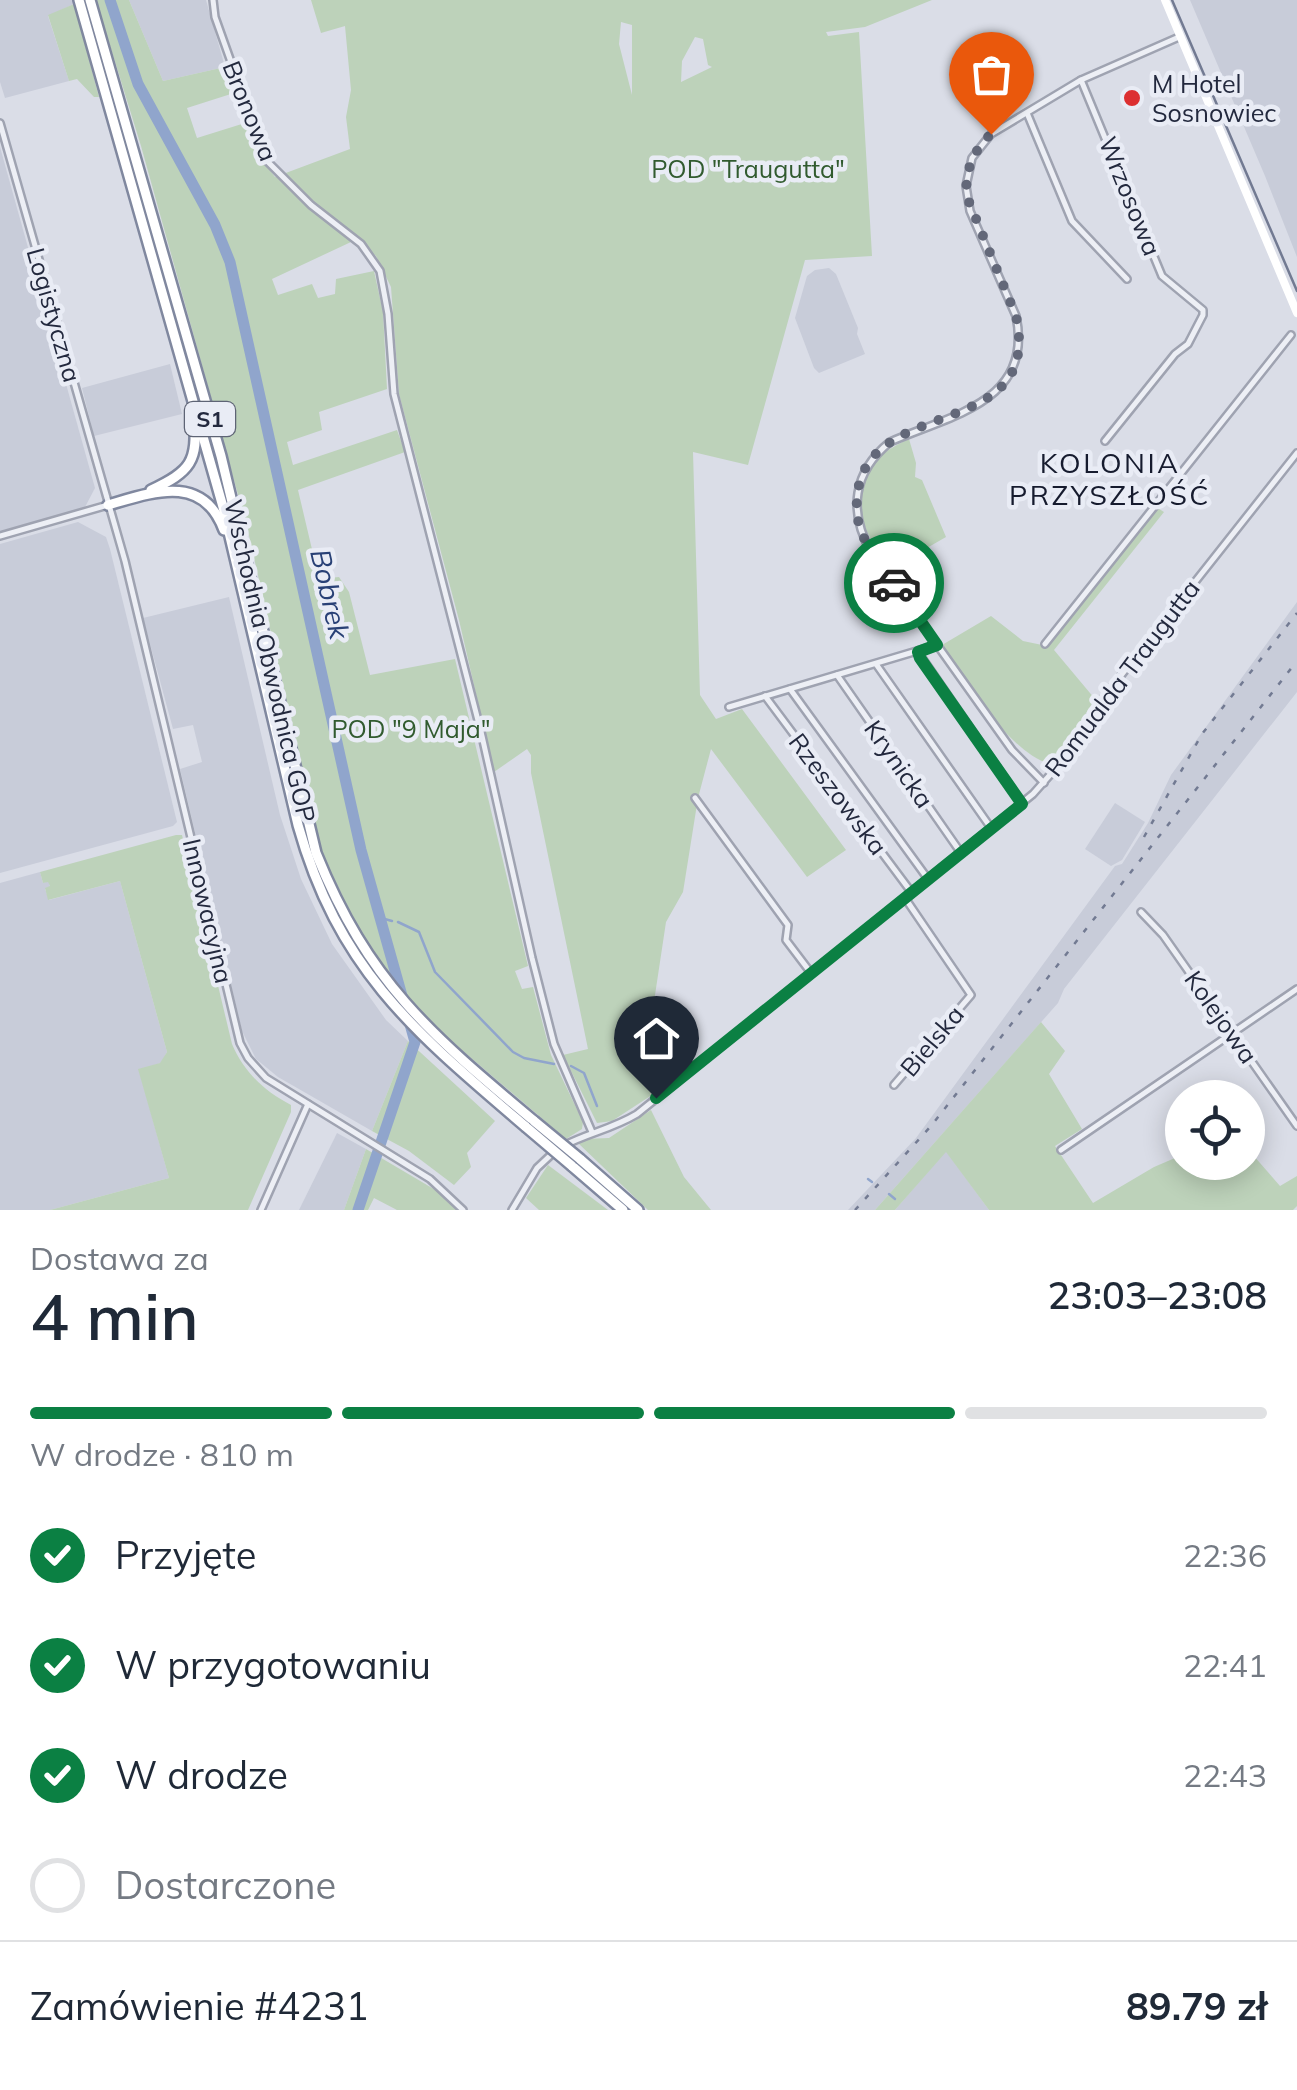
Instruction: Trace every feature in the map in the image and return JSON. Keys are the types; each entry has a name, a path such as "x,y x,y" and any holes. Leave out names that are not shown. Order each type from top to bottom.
{"highway":[{"name":"Wschodnia Obwodnica GOP","path":"79,0 239,570 304,846 338,927 381,992 436,1052 530,1124"},
{"name":"Wschodnia Obwodnica GOP","path":"90,0 221,456 316,852 341,910 382,978 430,1032 530,1124 638,1210"},
{"path":"108,506 171,480 191,462 197,446 190,389"},
{"path":"140,496 180,491 206,502 219,517 239,570"},
{"name":"Wschodnia Obwodnica GOP","path":"576,1163 623,1210"}],"main road":[{"path":"1164,0 1297,312"}],"street":[{"name":"Bronowa","path":"213,0 220,34 266,160 311,205 361,244 380,271 394,394 482,736 554,1044 592,1132"},
{"path":"1044,783 1012,750 863,537 857,493 860,479 878,452 890,442 991,396 1015,368 1020,347 1016,316 971,214 966,186 972,158 980,146 991,134 1081,80 1180,37"},
{"name":"Wrzosowa","path":"1081,80 1162,276 1204,315 1188,344 1175,354 1106,442"},
{"path":"1027,112 1072,220 1128,279"},
{"name":"Logistyczna","path":"0,124 108,506"},
{"path":"1045,644 1291,335"},
{"name":"Romualda Traugutta","path":"512,1210 547,1156 637,1114 1044,783 1104,697 1297,453"},
{"path":"0,536 108,506"},
{"name":"Innowacyjna","path":"108,506 240,1043 258,1071 444,1190 463,1210"},
{"path":"729,707 937,645"},
{"path":"918,652 1022,804"},
{"path":"876,664 991,828"},
{"name":"Krynicka","path":"837,675 961,853"},
{"path":"790,689 928,879"},
{"name":"Rzeszowska","path":"765,696 908,895"},
{"path":"695,798 788,925 786,940 811,973"},
{"name":"Bielska","path":"894,1085 971,995 908,895"},
{"name":"Kolejowa","path":"1141,912 1163,935 1297,1126"},
{"path":"1061,1150 1297,989"},
{"path":"261,1210 308,1104"}],"shaded area":[{"path":"0,0 73,0 74,4 48,16 69,81 5,98 0,82"},
{"path":"129,0 206,0 225,67 163,81"},
{"path":"1190,0 1297,0 1297,257 1265,176"},
{"path":"0,147 95,488 84,509 0,531"},
{"path":"829,268 836,274 865,354 819,373 795,318 807,276"},
{"path":"170,364 182,414 94,436 82,388"},
{"path":"78,522 106,537 110,549 177,822 0,873 0,544"},
{"path":"229,597 280,815 301,879 332,944 386,1020 408,1041 372,1131 278,1077 256,1059 242,1031 180,769 202,762 193,725 173,729 143,618"},
{"path":"1297,602 1297,692 1064,989 1058,1003 875,1210 848,1210 916,1138 1115,866 1122,864 1148,823 1171,775"},
{"path":"1115,803 1145,822 1122,860 1111,866 1085,849"},
{"path":"40,872 43,883 49,881 50,887 45,889 49,900 120,881 167,1052 161,1063 139,1070 169,1178 50,1210 0,1210 0,883"},
{"path":"337,1133 366,1149 344,1210 299,1210"},
{"path":"946,1151 989,1210 895,1210"}],"green space":[{"path":"96,0 129,0 163,81 225,67 234,93 187,108 197,138 245,123 258,154 275,177 350,149 346,117 351,90 345,26 321,33 311,0 932,0 865,27 826,32 828,36 859,32 872,256 805,260 748,465 693,452 700,695 716,719 742,709 846,850 807,877 711,749 698,798 683,892 666,922 644,1068 652,1095 612,1121 597,1123 563,1055 588,1049 531,773 531,755 527,749 494,772 459,620 399,394 391,287 376,256 339,226 351,242 272,279 278,295 312,284 318,298 335,294 336,279 374,271 383,312 387,389 319,412 322,430 287,442 293,465 397,430 405,452 298,490 319,579 339,577 349,592 370,675 455,659 528,966 515,971 522,989 533,987 551,1055 583,1122 582,1129 566,1139 430,1023 388,976 362,937 320,849 247,527 141,146","holes":["621,22 632,25 632,95 619,44","695,37 703,39 708,65 712,67 681,82 682,61"]},
{"path":"74,4 99,97 94,97 77,79 69,81 48,15"},
{"path":"909,439 916,463 915,477 922,480 946,537 892,568 867,532 859,496 872,465"},
{"path":"1156,507 1164,512 1054,650 1095,699 1053,765 1036,758 1020,747 990,714 942,645 991,616 1023,641 1047,646"},
{"path":"182,835 232,1044 249,1072 272,1094 291,1105 291,1112 248,1210 50,1210 169,1178 138,1069 160,1063 167,1052 120,881 48,900 45,888 50,886 43,883 40,872"},
{"path":"1041,1022 1065,1051 1049,1074 1082,1129 1055,1146 1093,1203 1165,1162 1165,1180 1265,1180 1265,1169 1280,1186 1297,1176 1297,1206 1293,1210 989,1210 946,1152 895,1210 875,1210"},
{"path":"408,1041 495,1121 467,1153 471,1167 454,1185 409,1151 372,1131"},
{"path":"651,1110 684,1177 711,1210 648,1210 578,1143 609,1138"},
{"path":"366,1149 449,1198 458,1210 397,1210 374,1198 368,1210 344,1210"},
{"path":"548,1165 608,1210 539,1210 526,1198"}],"waterway":[{"name":"Bobrek","path":"110,0 138,84 215,225 230,262 361,850 415,1042 358,1210"},
{"path":"381,918 392,921"},
{"path":"398,922 419,932 435,972 513,1052 554,1064"},
{"path":"571,1066 584,1073 597,1106"},
{"path":"868,1179 872,1182"},
{"path":"889,1194 895,1199"}],"tram line":[{"path":"1172,0 1297,291"}],"railway":[{"path":"1144,837 1202,734 1297,613"},
{"path":"855,1210 931,1126 1297,661"}],"way so far":[{"path":"894,583 871,552 858,522 857,493 868,464 890,442 991,396 1010,378 1018,361 1016,316 967,197 972,158 991,134"}],"place":[{"name":"M Hotel Sosnowiec","path":"1132,98"}],"district":[{"name":"KOLONIA PRZYSZŁOŚĆ","path":"1110,479"}],"route":[{"path":"656,1098 1022,804 920,658 918,652 937,645 894,583"}],"park label":[{"name":"POD \"Traugutta\"","path":"748,169"},
{"name":"POD \"9 Maja\"","path":"411,729"}]}
